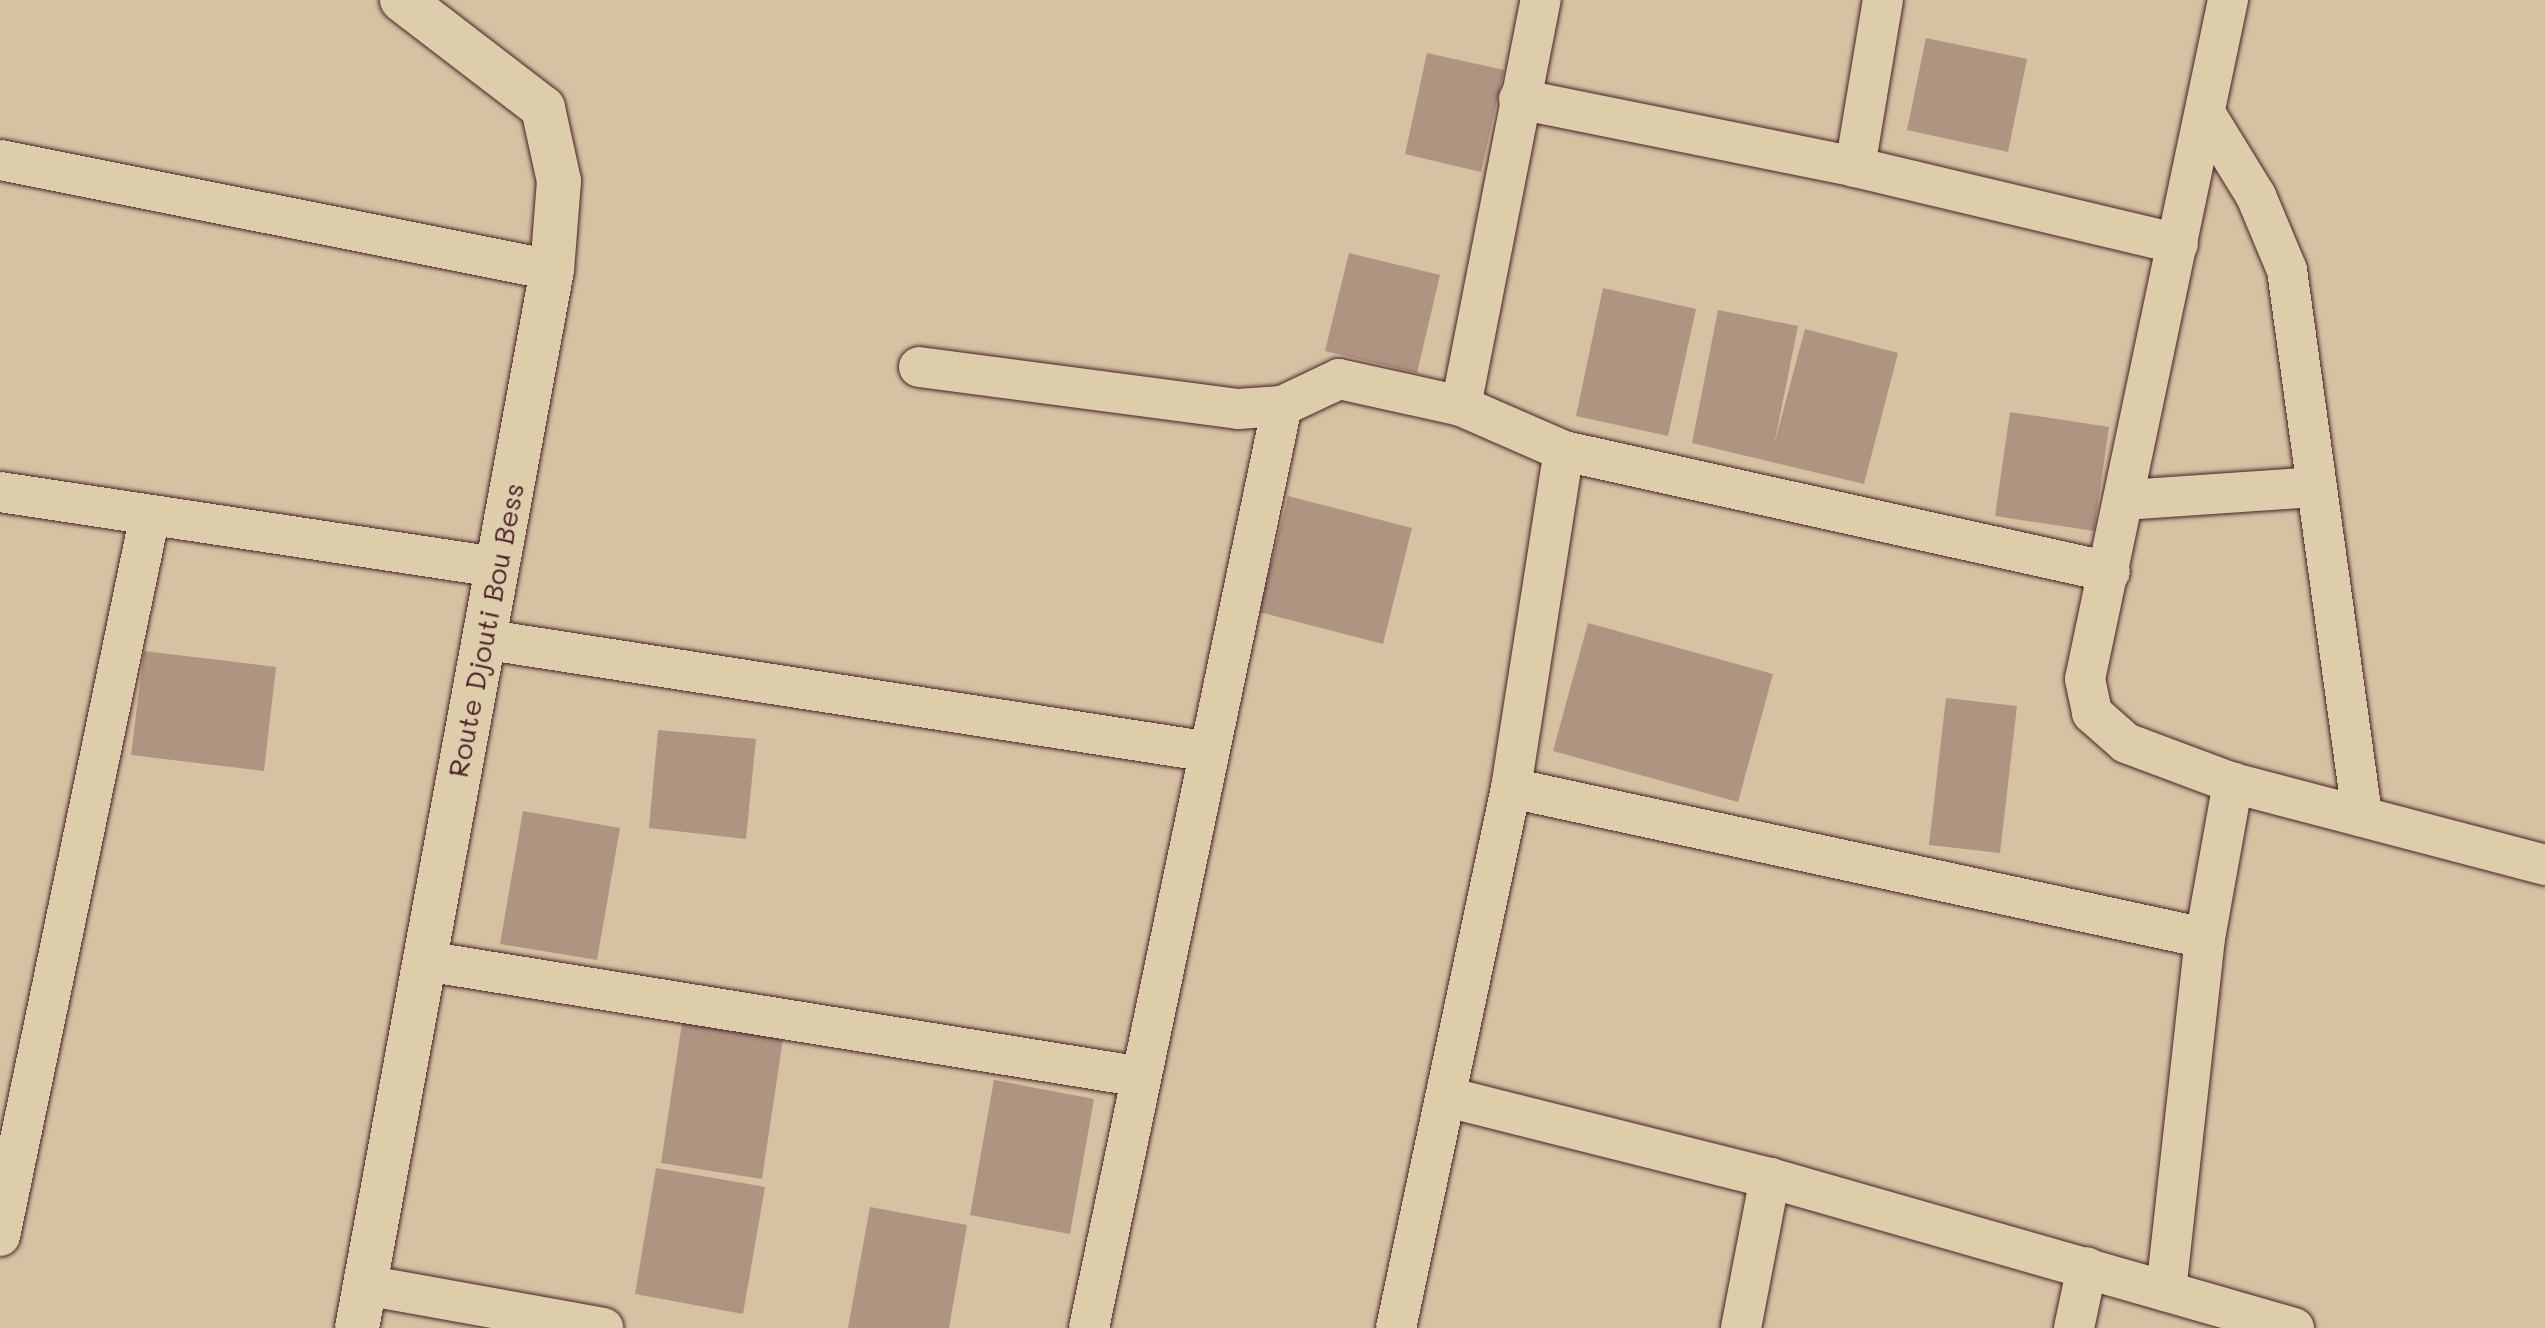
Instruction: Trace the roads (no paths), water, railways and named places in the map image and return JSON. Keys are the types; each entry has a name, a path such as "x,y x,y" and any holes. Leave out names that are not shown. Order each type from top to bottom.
{"main road":[{"name":"Route Djouti Bou Bess","path":"357,1328 552,270 559,181 543,108 395,1"}],"street":[{"path":"1461,406 1519,99 1541,0"},
{"path":"1855,167 1883,0"},
{"path":"2228,0 2208,118 2085,679 2092,713 2126,743 2233,783 2545,865"},
{"path":"1519,99 1855,167 2178,244"},
{"path":"2208,118 2256,196 2287,270 2362,815"},
{"path":"0,160 552,270"},
{"path":"919,367 1184,405 1282,406 1317,383 1339,379 1461,406 1564,451 2110,572"},
{"path":"1089,1328 1136,1076 1204,751 1282,406"},
{"path":"1396,1328 1511,788 1564,451"},
{"path":"2125,500 2317,487"},
{"path":"0,492 496,567"},
{"path":"0,1236 150,515"},
{"path":"482,639 1204,751"},
{"path":"2166,1291 2205,938 2233,783"},
{"path":"1511,788 2205,938"},
{"path":"425,961 1136,1076"},
{"path":"1447,1097 1770,1178 2087,1267 2282,1326"},
{"path":"1741,1328 1770,1178"},
{"path":"2074,1328 2087,1267"},
{"path":"365,1285 603,1328"}]}
